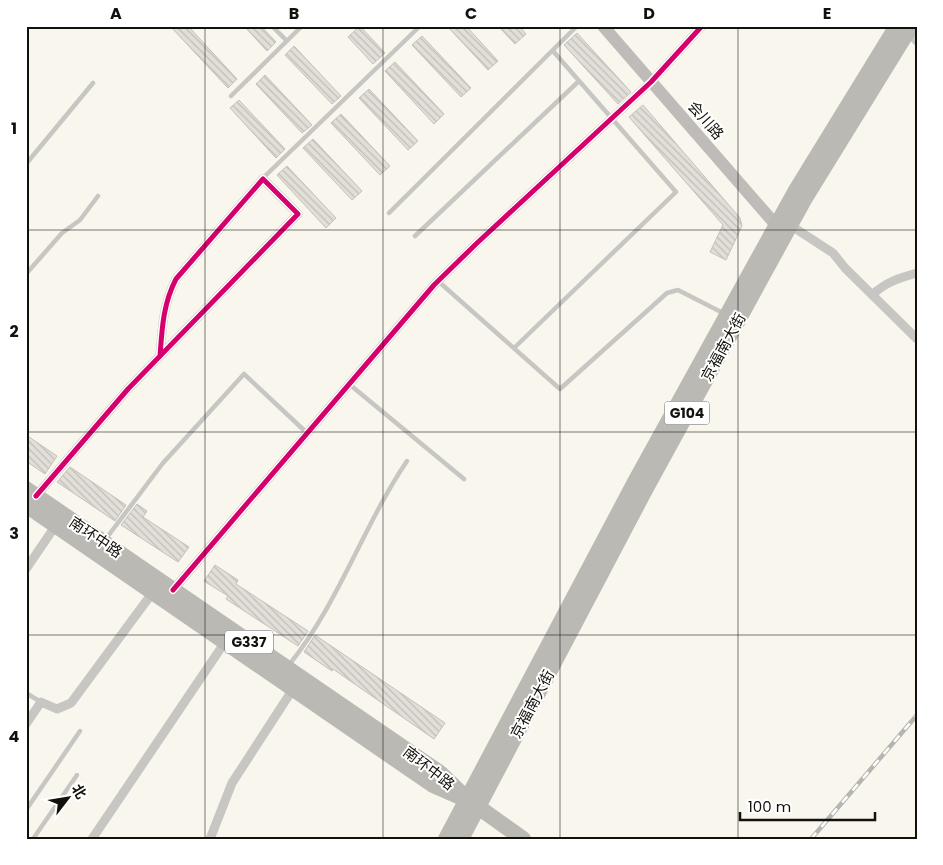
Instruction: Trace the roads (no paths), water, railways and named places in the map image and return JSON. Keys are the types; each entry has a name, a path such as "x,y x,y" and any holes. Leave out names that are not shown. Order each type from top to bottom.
{"highway":[{"name":"京福南大街","path":"472,803 727,315 784,229 908,31"},
{"name":"京福南大街","path":"472,803 646,488 784,229"},
{"name":"南环中路","path":"29,497 103,542 440,773 472,803"},
{"name":"南环中路","path":"29,497 56,525 293,689 432,785 472,803"},
{"name":"G104","path":"446,839 472,803"},
{"name":"G104","path":"461,839 472,803"},
{"name":"G337","path":"472,803 523,839"}],"street":[{"name":"会川路","path":"603,26 784,229"},
{"path":"173,590 438,281 651,82 702,26"},
{"path":"29,497 128,389 298,214 263,179 176,279 167,295 162,315 160,356"},
{"path":"784,229 833,253 917,339"},
{"path":"872,295 894,279 917,273"},
{"path":"26,569 56,525"},
{"path":"26,724 41,702 57,709 71,703 153,592"},
{"path":"92,839 225,642"},
{"path":"210,839 232,783 293,689"}],"lane":[{"path":"272,26 287,41"},
{"path":"230,96 302,26"},
{"path":"263,179 420,26"},
{"path":"389,212 577,26"},
{"path":"514,348 676,192 553,51"},
{"path":"415,236 579,81"},
{"path":"26,164 93,83"},
{"path":"26,274 62,233 80,220 98,196"},
{"path":"438,281 560,389 666,293 678,290 727,315"},
{"path":"103,542 163,463 244,374 307,433"},
{"path":"350,384 464,479"},
{"path":"286,668 317,627 349,570 388,488 407,461"},
{"path":"26,692 41,702"},
{"path":"26,810 80,731"},
{"path":"33,839 76,775"}],"railway":[{"path":"811,839 917,715"}]}
